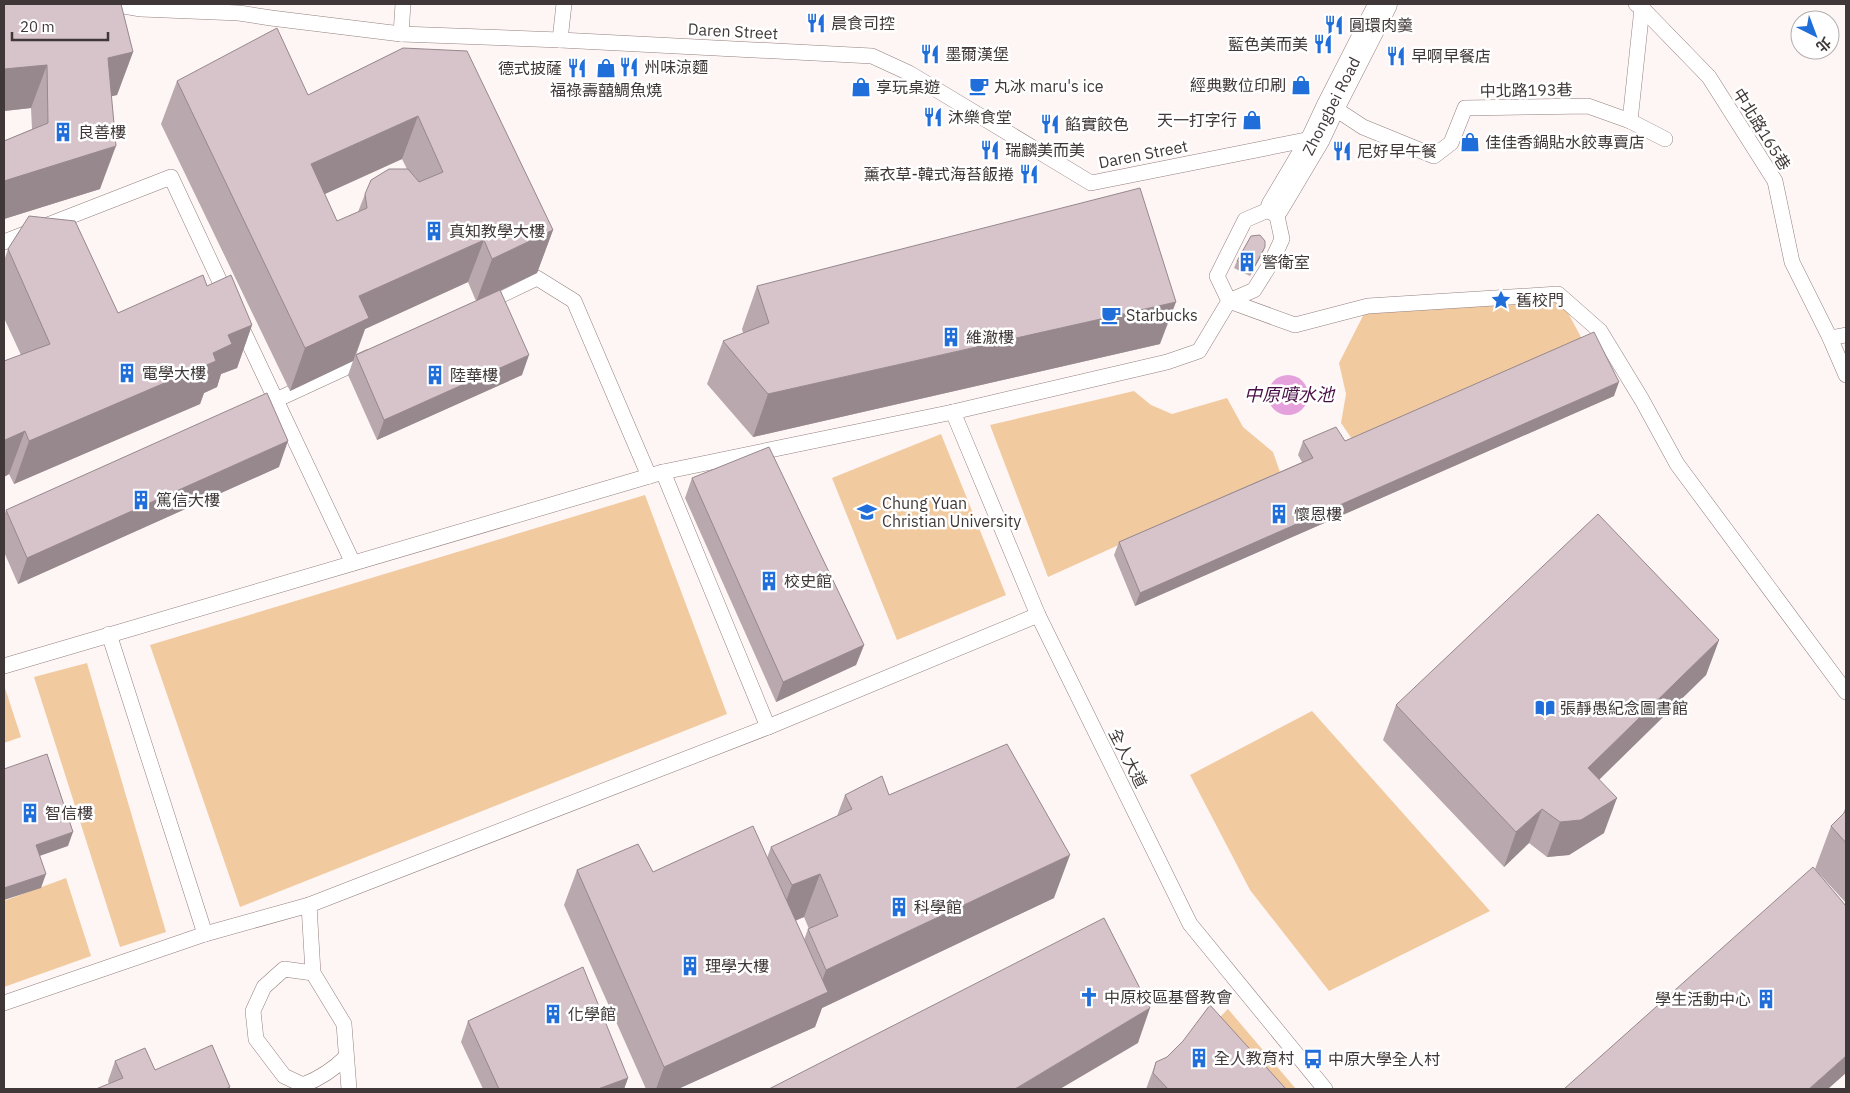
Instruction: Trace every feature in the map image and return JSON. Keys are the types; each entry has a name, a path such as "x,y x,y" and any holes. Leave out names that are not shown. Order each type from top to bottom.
{"street":[{"name":"Zhongbei Road","path":"1275,207 1316,138 1330,106 1383,4"}],"lane":[{"name":"Daren Street","path":"112,4 141,9 240,8 271,18 401,34 872,56 909,73 1091,183 1316,138"},
{"path":"401,34 403,4"},
{"path":"560,40 564,4"},
{"path":"1630,121 1639,6"},
{"name":"中北路165巷","path":"1639,6 1709,76 1775,182 1792,262 1830,338 1846,376"},
{"name":"中北路193巷","path":"1330,106 1363,127 1434,156 1451,143 1465,108 1588,106 1630,121 1665,139"},
{"path":"4,242 171,177 352,563"},
{"path":"4,666 656,474 953,412 1167,362 1199,351 1229,301 1254,290 1271,263 1282,239 1275,207 1246,220 1216,276 1229,301 1294,325 1368,306 1558,294 1600,331 1642,400 1677,464 1846,692"},
{"path":"473,308 537,278 574,301 656,474 768,727"},
{"path":"1830,338 1846,335"},
{"path":"276,400 384,350"},
{"name":"全人大道","path":"953,412 1038,615 1190,924 1325,1089"},
{"path":"4,1003 205,934 309,906 768,727 1038,615"},
{"path":"109,634 205,934"},
{"path":"309,906 313,973 344,1024 349,1089"},
{"path":"313,973 284,969 264,986 252,1010 256,1039 284,1076 303,1085 333,1070 346,1057"}],"shaded area":[{"path":"1558,294 1582,339 1352,439 1341,423 1346,394 1339,363 1368,306"},
{"path":"1134,391 1151,405 1172,414 1227,398 1243,427 1273,452 1280,472 1048,577 990,425"},
{"path":"941,434 1006,595 897,640 832,478"},
{"path":"645,495 727,714 240,907 150,645"},
{"path":"87,663 166,932 120,947 34,677"},
{"path":"4,688 21,737 4,743"},
{"path":"1312,711 1490,911 1329,991 1250,890 1190,775"},
{"path":"66,878 91,956 4,987 4,901"},
{"path":"1228,1009 1296,1089 1242,1089 1197,1040"}],"water":[{"name":"中原噴水池","path":"1292,375 1299,378 1305,384 1308,395 1307,403 1299,412 1292,415 1284,415 1277,412 1269,403 1268,391 1271,384 1280,376"}],"building":[{"path":"4,4 121,4 133,52 108,58 116,146 4,181 4,141 48,123 47,65 4,69"},
{"name":"真知教學大樓","path":"277,28 308,95 403,48 467,51 553,230 492,259 484,240 359,296 369,318 305,348 177,81","holes":["418,116 443,172 419,182 408,169 389,169 371,180 365,194 367,208 337,221 311,164"]},
{"name":"維澈樓","path":"1140,188 1176,302 768,394 723,341 769,323 757,286"},
{"path":"29,216 75,221 118,313 203,275 207,286 231,275 252,325 228,335 232,344 213,353 216,361 29,441 25,431 5,440 4,361 50,344 8,249"},
{"name":"警衛室","path":"1260,235 1265,241 1265,247 1253,269 1237,261 1251,236"},
{"name":"陸華樓","path":"500,290 529,355 384,420 356,355"},
{"name":"懷恩樓","path":"1594,332 1619,382 1140,593 1119,542 1313,458 1303,441 1336,427 1345,441"},
{"path":"267,393 288,441 27,558 6,510"},
{"name":"校史館","path":"769,447 864,645 783,682 692,478"},
{"name":"張靜愚紀念圖書館","path":"1598,514 1719,640 1588,768 1617,798 1581,820 1560,822 1542,809 1516,832 1396,705"},
{"name":"科學館","path":"1007,744 1070,855 826,970 808,929 838,916 820,874 792,885 771,847 852,809 845,795 882,776 889,795"},
{"name":"智信樓","path":"47,754 73,832 36,845 46,874 4,888 4,769"},
{"path":"1846,811 1846,843 1831,826"},
{"name":"理學大樓","path":"753,826 828,992 664,1067 577,870 638,844 653,872"},
{"name":"學生活動中心","path":"1813,867 1846,906 1846,1056 1809,1089 1564,1089"},
{"path":"1104,918 1150,1008 1015,1089 769,1089"},
{"name":"化學館","path":"583,967 628,1078 598,1089 499,1089 468,1021"},
{"path":"1210,1005 1286,1089 1168,1089 1153,1073 1156,1062 1167,1057 1183,1041"},
{"path":"212,1045 230,1087 226,1089 96,1089 123,1078 115,1061 145,1048 155,1070"}],"place":[{"name":"晨食司控","path":"816,23"},
{"name":"圓環肉羹","path":"1334,25"},
{"name":"藍色美而美","path":"1323,44"},
{"name":"墨爾漢堡","path":"930,54"},
{"name":"早啊早餐店","path":"1396,56"},
{"name":"州味涼麵","path":"629,67"},
{"name":"德式披薩","path":"577,68"},
{"name":"福祿壽囍鯛魚燒","path":"606,68"},
{"name":"經典數位印刷","path":"1301,85"},
{"name":"丸冰 maru's ice","path":"979,86"},
{"name":"享玩桌遊","path":"861,87"},
{"name":"沐樂食堂","path":"933,117"},
{"name":"天一打字行","path":"1252,120"},
{"name":"餡實餃色","path":"1050,124"},
{"name":"良善樓","path":"63,132"},
{"name":"佳佳香鍋貼水餃專賣店","path":"1470,142"},
{"name":"瑞麟美而美","path":"990,150"},
{"name":"尼好早午餐","path":"1342,151"},
{"name":"薰衣草-韓式海苔飯捲","path":"1029,174"},
{"name":"真知教學大樓","path":"434,231"},
{"name":"警衛室","path":"1247,262"},
{"name":"舊校門","path":"1501,300"},
{"name":"Starbucks","path":"1111,315"},
{"name":"維澈樓","path":"951,337"},
{"name":"電學大樓","path":"127,373"},
{"name":"陸華樓","path":"435,375"},
{"name":"篤信大樓","path":"141,500"},
{"name":"Chung Yuan Christian University","path":"867,512"},
{"name":"懷恩樓","path":"1279,514"},
{"name":"校史館","path":"769,581"},
{"name":"張靜愚紀念圖書館","path":"1545,708"},
{"name":"智信樓","path":"30,813"},
{"name":"科學館","path":"899,907"},
{"name":"理學大樓","path":"690,966"},
{"name":"中原校區基督教會","path":"1089,997"},
{"name":"學生活動中心","path":"1766,999"},
{"name":"化學館","path":"553,1014"},
{"name":"全人教育村","path":"1199,1058"},
{"name":"中原大學全人村","path":"1313,1059"}]}
